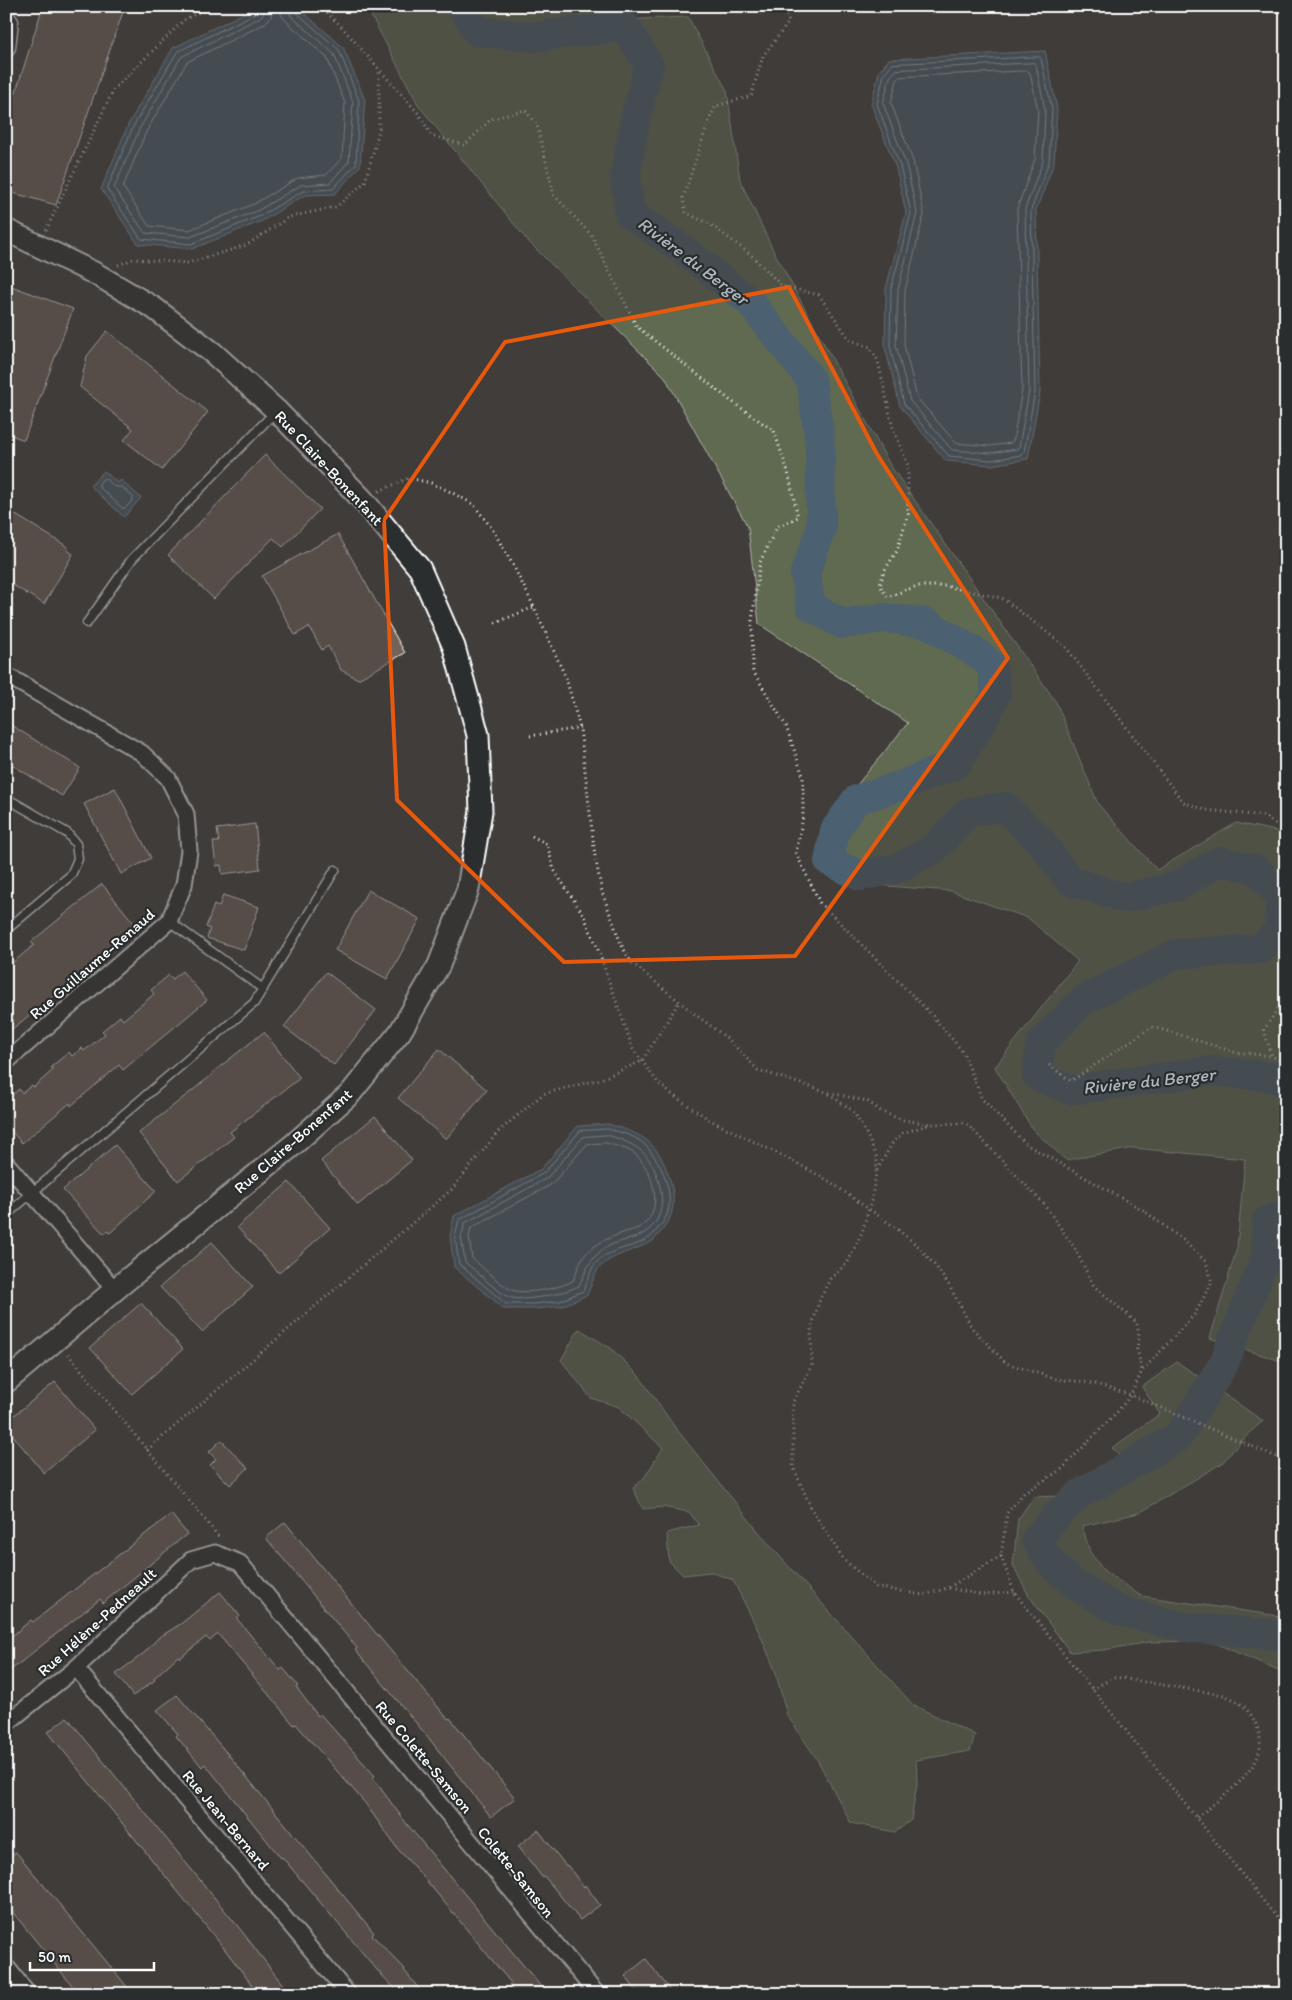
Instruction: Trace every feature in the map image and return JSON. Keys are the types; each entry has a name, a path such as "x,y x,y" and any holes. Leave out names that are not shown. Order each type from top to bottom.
{"street":[{"name":"Rue Claire-Bonenfant","path":"6,230 96,274 154,308 206,347 277,411 362,499 420,569 454,647 478,735 481,811 468,889 439,965 400,1032 350,1094 294,1145 114,1289 6,1382"},
{"name":"Rue Guillaume-Renaud","path":"6,675 142,753 168,778 186,814 189,851 184,885 169,921 6,1062"},
{"path":"6,1162 114,1289"},
{"name":"Rue Colette-Samson","path":"216,1552 235,1561 597,1994"},
{"name":"Rue Hélène-Pedneault","path":"6,1724 76,1668 190,1560 216,1552"},
{"name":"Colette-Samson","path":"235,1561 593,1994"},
{"name":"Rue Jean-Bernard","path":"76,1668 348,1994"},
{"path":"6,1971 24,1994"}],"lane":[{"path":"6,9 14,21 11,48 6,57"},
{"path":"87,623 132,559 277,411"},
{"path":"6,798 68,833 76,844 78,859 71,875 6,930"},
{"path":"6,1215 254,1004 335,870"},
{"path":"169,921 263,989"}],"path":[{"path":"39,246 114,89 184,20 211,6"},
{"path":"319,6 340,25 418,113 432,136 465,145 491,119 525,110 537,125 554,195 592,236 636,327 774,431 788,472 798,517 777,527 760,562 752,621 753,671 786,726 803,776 803,817 796,853 820,903 930,1014 963,1052 982,1099 1027,1146 1143,1210 1184,1240 1206,1262 1212,1282 1195,1314 1142,1371 1131,1395 1117,1412 1062,1469 1024,1494 1007,1513 1001,1556 1014,1592 1286,1928"},
{"path":"783,6 789,22 763,56 751,96 716,106 709,120 683,198 686,213 710,224 750,254 782,286 819,295 850,340 870,347 878,361 893,428 908,465 908,514 898,551 884,571 880,585 887,598 917,586 945,586 1002,598 1065,646 1182,802 1205,810 1264,816 1286,832"},
{"path":"96,274 133,259 188,263 247,245 289,217 336,207 365,182 379,131 379,69"},
{"path":"362,499 409,478 431,483 473,504 491,527 534,607 566,678 580,728 595,856 602,892 621,944 631,962 728,1039 758,1070 826,1092 868,1101 882,1112 903,1120 931,1124 966,1123 1043,1203 1074,1247 1094,1286 1136,1323 1139,1336 1137,1349 1142,1371"},
{"path":"496,623 534,607"},
{"path":"530,736 580,728"},
{"path":"532,836 547,844 554,870 583,914 606,969 633,1049 659,1084 710,1120 829,1181 896,1228 918,1247 950,1287 972,1328 1006,1363 1056,1379 1092,1383 1131,1395 1286,1461"},
{"path":"1272,1056 1264,1030 1286,996"},
{"path":"147,1450 451,1190 499,1131 543,1094 601,1079 642,1061 679,1002"},
{"path":"1049,1065 1071,1081 1152,1027 1234,1052 1272,1056 1286,1064"},
{"path":"826,1092 853,1111 867,1135 877,1158 876,1173 862,1232 848,1262 830,1279 820,1299 811,1329 812,1365 792,1402 793,1466 812,1510 844,1560 876,1587 922,1595 948,1588 1001,1556"},
{"path":"876,1173 893,1142 903,1134 931,1124"},
{"path":"56,1339 220,1538 235,1561"},
{"path":"948,1588 982,1595 1014,1592"},
{"path":"1092,1689 1115,1677 1224,1695 1240,1703 1252,1717 1260,1733 1258,1755 1248,1771 1224,1797 1196,1818"}],"highlighted area":[{"path":"789,287 877,454 1008,658 795,956 564,962 397,800 384,520 505,342"}],"green space":[{"path":"366,6 598,6 621,20 688,17 727,91 740,180 773,250 890,465 1056,702 1098,804 1157,870 1236,823 1286,833 1286,1350 1281,1361 1210,1338 1237,1248 1245,1159 1134,1148 1066,1160 1033,1130 995,1067 1078,961 1028,918 951,891 850,883 824,825 908,723 759,624 748,527 665,377 527,240 419,106"},
{"path":"579,1329 612,1349 639,1376 674,1426 766,1541 913,1705 975,1735 970,1751 916,1760 917,1784 911,1820 895,1832 851,1823 817,1759 787,1715 775,1670 760,1634 733,1580 711,1572 683,1575 669,1561 667,1533 699,1525 689,1512 663,1507 643,1509 633,1488 644,1478 663,1448 619,1407 591,1398 561,1360"},
{"path":"1177,1362 1263,1421 1249,1433 1222,1463 1139,1513 1082,1526 1090,1552 1104,1571 1141,1596 1286,1617 1286,1671 1276,1669 1210,1641 1149,1642 1104,1650 1070,1652 1029,1596 1013,1565 1018,1519 1034,1497 1060,1496 1120,1455 1112,1448 1160,1414 1142,1387"}],"water":[{"path":"297,7 343,47 365,100 360,166 335,194 305,195 262,221 192,249 138,244 101,189 129,123 173,48 254,8"},
{"path":"1045,51 1057,109 1054,163 1036,210 1040,392 1028,459 991,465 946,461 900,406 885,347 886,288 906,213 896,168 871,104 879,72 889,59"},
{"path":"104,471 118,483 121,480 141,498 124,517 90,486"},
{"path":"608,1124 637,1134 645,1139 663,1160 673,1196 672,1212 669,1220 655,1239 606,1262 600,1267 587,1295 562,1306 535,1309 504,1309 454,1267 450,1236 454,1216 541,1169 578,1126"}],"building":[{"path":"43,6 125,6 56,205 6,191 6,116 8,117"},
{"path":"6,284 73,309 24,440 6,433"},
{"path":"107,331 208,412 162,470 124,440 133,429 80,387 87,356"},
{"path":"265,455 320,509 283,547 273,538 214,599 168,555"},
{"path":"6,509 68,547 67,550 73,554 44,604 6,581"},
{"path":"338,534 405,653 358,679 341,670 328,646 322,650 309,627 295,635 262,576"},
{"path":"6,722 80,768 62,796 6,761"},
{"path":"115,788 151,858 121,874 84,804"},
{"path":"255,824 260,869 222,874 221,865 216,866 213,842 219,842 217,829"},
{"path":"102,884 138,928 6,1034 6,968 34,945 31,942"},
{"path":"368,890 420,919 387,979 335,950"},
{"path":"223,895 259,907 244,950 207,938 210,929 206,927 214,905 219,907"},
{"path":"182,971 207,1000 123,1070 119,1065 71,1106 70,1103 22,1143 6,1125 6,1100 19,1089 22,1093 32,1085 34,1087 53,1070 51,1067 69,1052 72,1056 82,1048 84,1051 105,1034 102,1031 120,1016 123,1020 154,994 151,990 169,975 173,979"},
{"path":"326,972 376,1010 334,1065 284,1027"},
{"path":"264,1032 300,1078 230,1132 234,1137 178,1181 139,1133"},
{"path":"439,1049 487,1090 446,1139 398,1098"},
{"path":"375,1116 412,1160 358,1205 321,1161"},
{"path":"115,1145 156,1191 110,1233 108,1231 104,1234 63,1190"},
{"path":"289,1182 330,1228 279,1273 237,1227"},
{"path":"212,1242 253,1287 202,1332 160,1287"},
{"path":"141,1303 183,1349 132,1394 90,1348"},
{"path":"55,1382 95,1430 44,1473 6,1427 6,1422"},
{"path":"221,1440 248,1468 230,1485 210,1465 216,1459 209,1452"},
{"path":"171,1514 187,1534 103,1603 100,1599 6,1674 6,1641"},
{"path":"285,1522 515,1798 491,1817 427,1736 355,1650 357,1648 266,1538"},
{"path":"220,1592 240,1616 237,1619 280,1670 283,1668 298,1686 296,1687 318,1716 320,1714 375,1776 373,1778 406,1823 547,1994 516,1994 509,1985 511,1983 397,1848 365,1803 296,1724 294,1725 218,1634 210,1641 206,1637 180,1658 178,1656 154,1678 155,1680 133,1696 116,1674 144,1653 158,1638 182,1623"},
{"path":"177,1695 227,1753 374,1933 372,1935 405,1969 423,1994 400,1994 377,1970 281,1858 205,1764 202,1767 176,1736 178,1734 157,1710"},
{"path":"67,1717 240,1929 290,1994 259,1994 48,1732"},
{"path":"538,1830 600,1905 580,1920 544,1876 542,1877 518,1846"},
{"path":"16,1852 133,1994 78,1994 6,1904 6,1860"},
{"path":"646,1959 673,1994 639,1994 625,1976"}],"waterway":[{"name":"Rivière du Berger","path":"462,6 477,31 533,37 625,26 649,65 635,121 625,176 630,214 685,251 750,302 811,380 820,442 821,530 805,573 811,606 842,624 884,618 926,623 980,655 992,666 996,693 985,717 956,764 900,786 856,800 835,830 829,861 860,876 898,868 934,849 968,812 1005,807 1040,841 1070,881 1125,898 1177,886 1220,861 1257,870 1281,898 1279,930 1261,949 1176,954 1083,1000 1041,1043 1037,1076 1070,1090 1209,1071 1275,1077 1286,1083"},
{"name":"Rivière du Berger","path":"1286,1214 1267,1221 1266,1256 1224,1363 1178,1437 1080,1494 1059,1513 1036,1540 1051,1563 1075,1585 1120,1611 1184,1627 1286,1636"}]}
